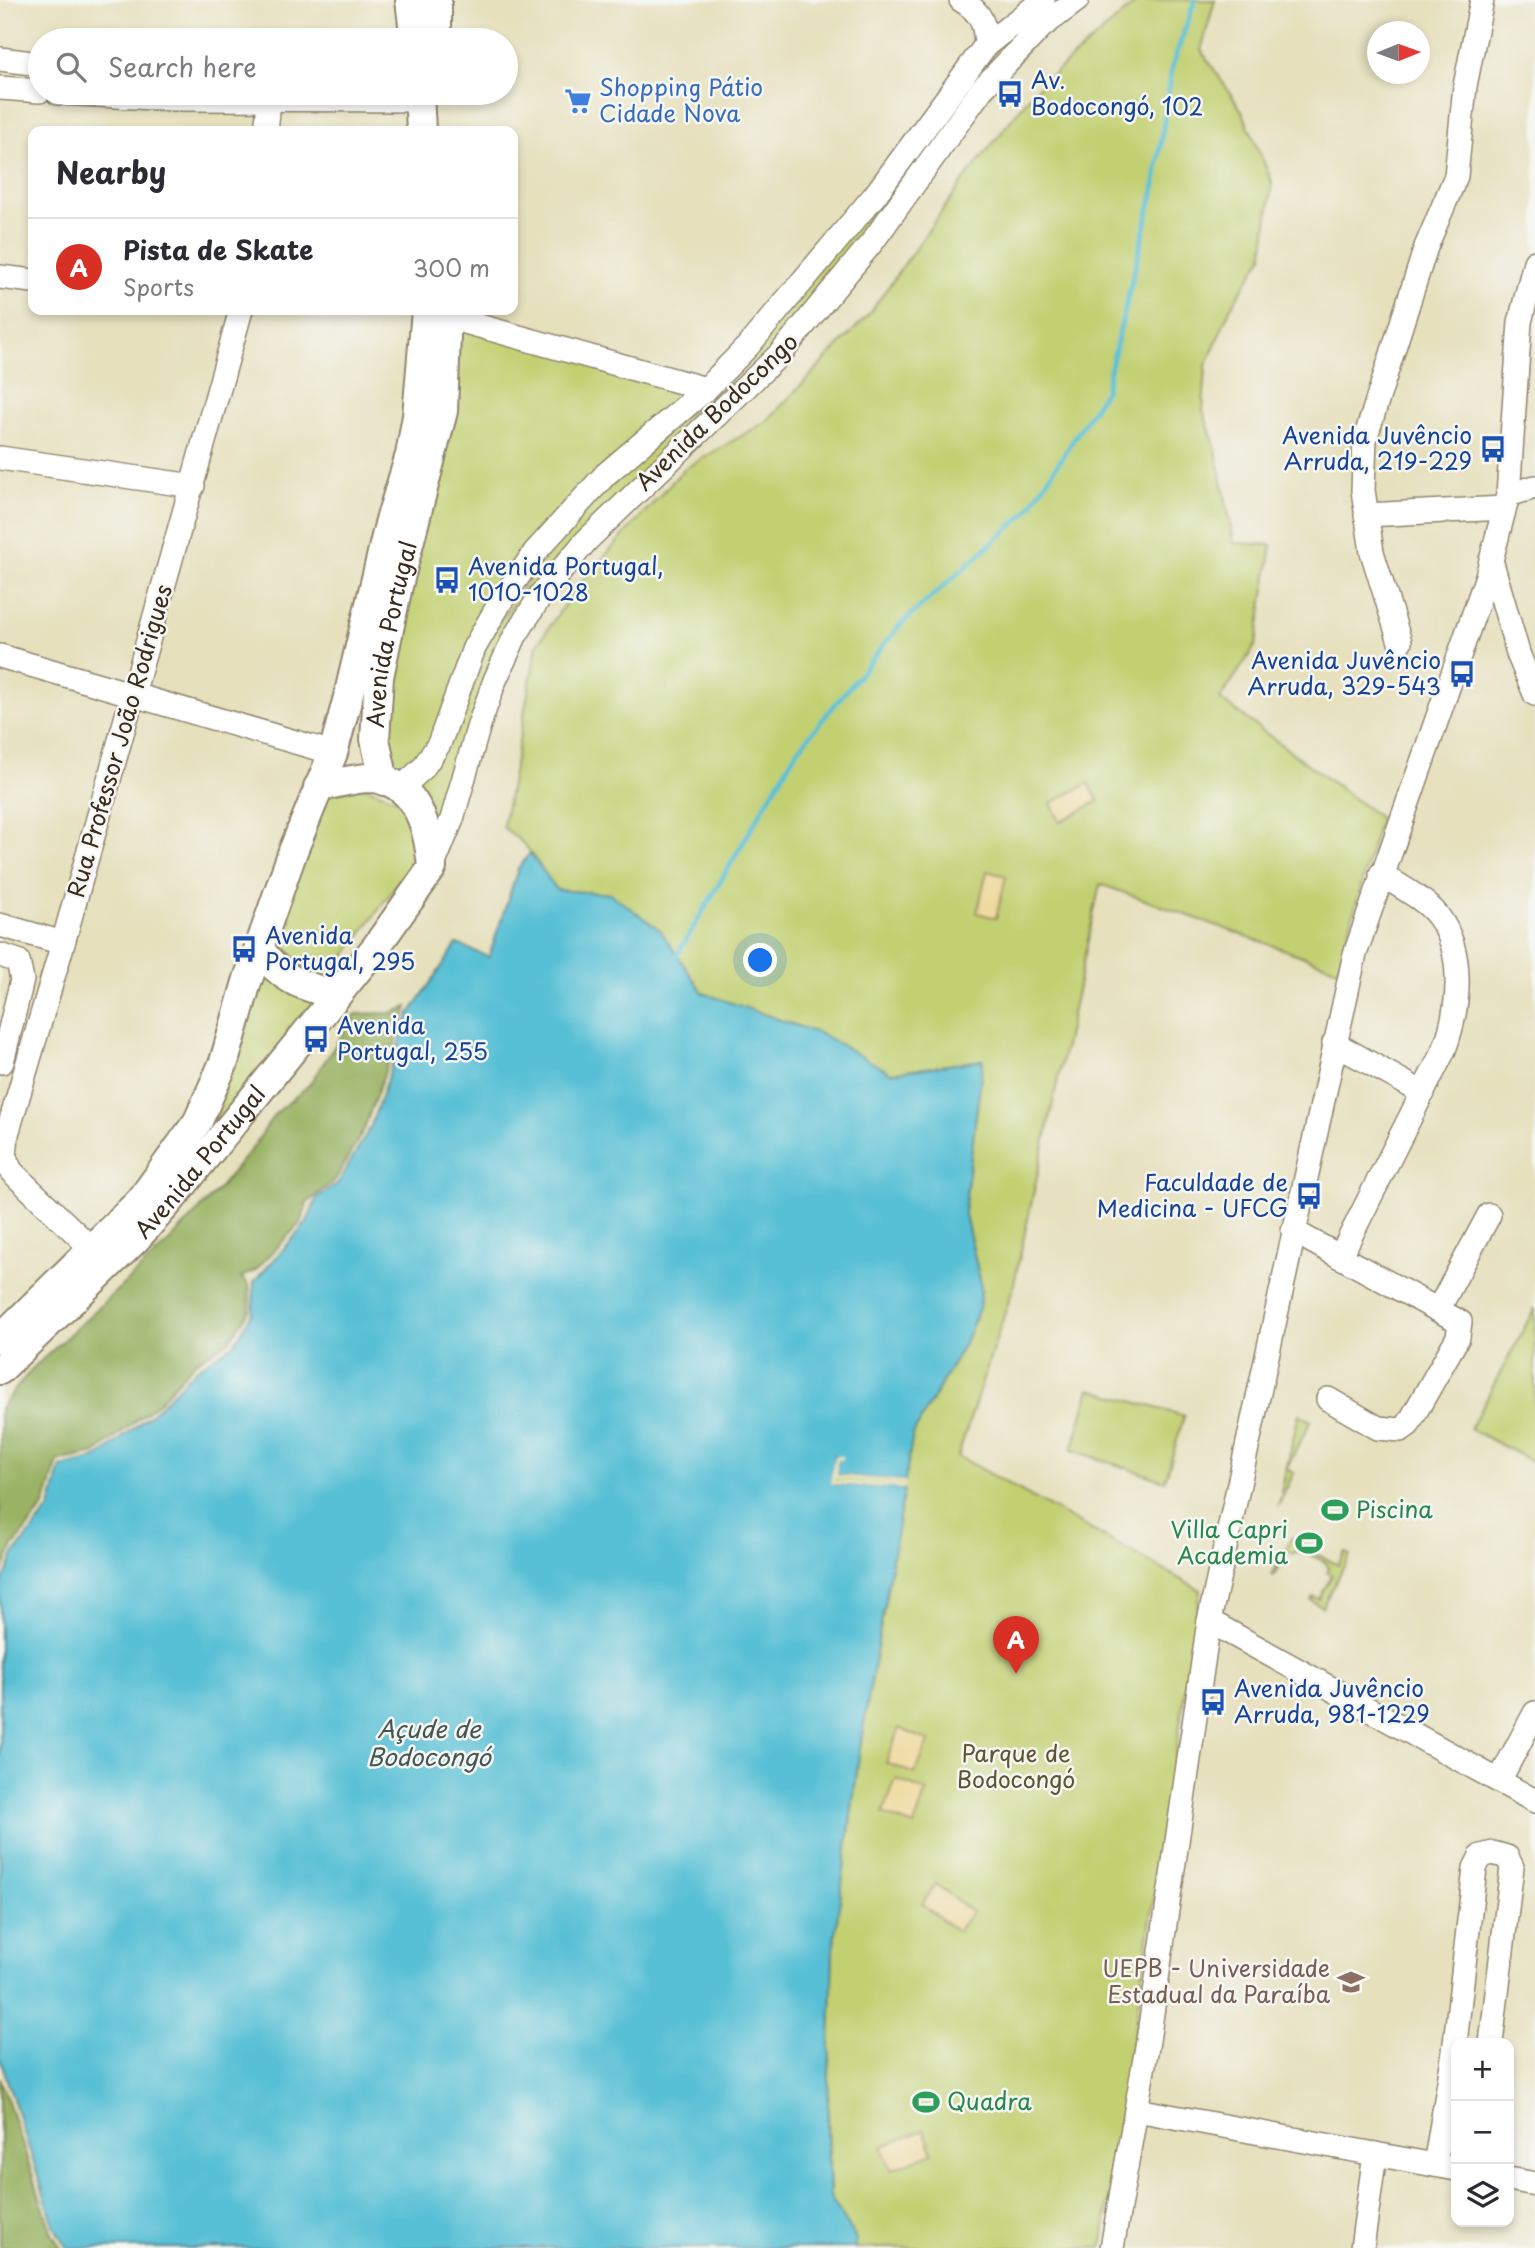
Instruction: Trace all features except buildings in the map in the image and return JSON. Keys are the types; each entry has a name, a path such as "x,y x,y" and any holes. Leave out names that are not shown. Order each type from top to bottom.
{"main road":[{"path":"410,0 414,28"},
{"path":"437,0 437,28"},
{"path":"422,126 425,105"},
{"path":"430,105 438,126"},
{"name":"Avenida Portugal","path":"0,1339 141,1200 198,1121 224,1062 259,948 333,752 389,524 410,455 439,315"},
{"name":"Avenida Portugal","path":"0,1370 161,1212 337,995 432,868 424,819 415,803 392,785 375,739 379,677 398,586 443,411 440,315"},
{"path":"318,787 356,779 392,785"},
{"path":"259,948 268,960 305,988 337,995"}],"street":[{"path":"961,0 981,16 986,45"},
{"path":"1027,0 1042,0"},
{"name":"Avenida Bodocongo","path":"392,785 423,768 439,744 474,648 500,601 535,552 606,474 706,388 748,346 859,215 986,45 1042,0"},
{"name":"Avenida Bodocongo","path":"432,868 452,819 479,724 495,680 515,636 543,592 586,541 781,353 873,241 982,89 1041,27 1077,0"},
{"path":"1400,642 1372,552 1363,490 1365,439 1426,247 1456,176 1465,86 1482,0"},
{"path":"0,60 28,63"},
{"path":"0,88 28,91"},
{"path":"267,126 269,105"},
{"path":"1112,2248 1137,2110 1209,1621 1355,954 1491,560 1506,502 1520,322 1535,262"},
{"path":"0,276 28,280"},
{"name":"Rua Professor João Rodrigues","path":"91,1248 11,1171 5,1157 9,1098 64,943 193,486 237,315"},
{"path":"450,315 706,388"},
{"path":"0,458 193,486"},
{"path":"1366,515 1506,502 1535,487"},
{"path":"1491,560 1524,635 1535,694"},
{"path":"0,656 333,752"},
{"path":"1340,1257 1423,1093 1456,1017 1455,963 1447,931 1436,914 1381,874"},
{"path":"0,925 64,943"},
{"path":"0,955 18,961 22,980 2,1062"},
{"path":"1334,1043 1423,1093"},
{"path":"1438,1308 1489,1215"},
{"path":"1293,1231 1455,1317 1461,1328 1408,1425 1401,1430 1378,1429 1328,1399"},
{"path":"1209,1621 1535,1801"},
{"path":"1499,1781 1535,1713"},
{"path":"1456,2038 1475,1868 1481,1856 1493,1853 1507,1857 1512,1867 1492,2038"},
{"path":"1137,2110 1446,2167 1451,2095"},
{"path":"1362,2248 1375,2154"},
{"path":"1514,2180 1535,2184"}],"green space":[{"path":"1053,0 1068,0 773,353 540,584 438,827 413,787 478,654 559,534 730,373 990,48"},
{"name":"Parque de Bodocongó","path":"1139,0 1215,0 1201,50 1242,111 1272,182 1263,256 1230,309 1206,366 1203,410 1216,450 1234,543 1272,545 1256,645 1220,699 1380,818 1338,969 1100,884 1013,1288 958,1456 1200,1590 1102,2248 855,2248 857,2240 830,2197 828,2108 833,1951 861,1741 904,1489 830,1484 834,1456 842,1456 837,1475 913,1434 966,1340 979,1308 981,1284 964,1211 983,1060 891,1073 823,1035 703,993 660,930 611,894 557,890 525,845 503,827 537,645 575,589 684,469 767,421 869,314 964,180 1034,91"},
{"path":"456,324 692,390 524,558 435,742 400,782 383,760 382,713"},
{"path":"363,786 406,803 420,852 327,981 276,958 272,939 327,795"},
{"path":"263,960 327,996 254,1091 148,1204"},
{"path":"408,1007 364,1129 335,1180 307,1203 302,1221 255,1271 241,1277 249,1285 250,1310 229,1341 194,1363 158,1403 95,1453 58,1461 44,1506 12,1548 0,1576 0,1408 31,1370 168,1243 217,1191 254,1146 274,1115 309,1085 356,1014 391,1013"},
{"path":"1535,1308 1535,1463 1470,1429"},
{"path":"1090,1389 1184,1416 1165,1481 1072,1450"},
{"path":"1299,1414 1311,1421 1287,1468"},
{"path":"1286,1469 1294,1473 1278,1506 1283,1493 1281,1492"},
{"path":"1292,1537 1301,1542 1300,1545 1338,1565 1345,1552 1350,1555 1322,1607 1311,1600 1313,1597 1319,1599 1332,1575 1327,1572 1329,1568 1325,1562 1303,1551 1301,1554 1295,1551 1293,1554 1287,1551 1274,1576 1272,1574"},
{"path":"0,2077 52,2234 61,2248 0,2248"}],"sand":[{"path":"1089,783 1098,801 1060,822 1051,803"},
{"path":"987,871 1006,876 996,918 977,913"},
{"path":"899,1728 929,1741 915,1774 886,1763"},
{"path":"896,1779 926,1791 914,1826 883,1814"},
{"path":"936,1884 972,1912 957,1931 922,1904"},
{"path":"924,2130 933,2153 891,2170 882,2147"}],"water":[{"name":"Açude de Bodocongó","path":"530,853 557,890 611,894 660,930 703,993 823,1035 891,1073 983,1060 964,1211 981,1284 979,1308 966,1340 913,1434 905,1481 836,1475 837,1460 834,1456 831,1484 904,1489 861,1741 833,1951 827,2135 830,2197 857,2240 855,2248 67,2248 55,2228 0,2058 0,1589 14,1554 50,1508 61,1467 97,1458 156,1410 196,1369 234,1344 253,1312 254,1282 306,1224 317,1198 338,1183 371,1126 409,1015 457,944 489,957 518,869"}],"pier":[{"path":"834,1456 842,1456 842,1460 837,1460 837,1475 905,1481 905,1484 834,1478 834,1481 905,1485 904,1489 830,1484"}],"waterway":[{"path":"675,959 796,752 901,624 1026,513 1105,391 1154,190 1172,67 1195,0"}],"place":[{"name":"Av. Bodocongó, 102","path":"1010,94"},
{"name":"Shopping Pátio Cidade Nova","path":"578,101"},
{"name":"Avenida Juvêncio Arruda, 219-229","path":"1493,449"},
{"name":"Avenida Portugal, 1010-1028","path":"447,580"},
{"name":"Avenida Juvêncio Arruda, 329-543","path":"1462,674"},
{"name":"Avenida Portugal, 295","path":"244,949"},
{"name":"Avenida Portugal, 255","path":"316,1039"},
{"name":"Faculdade de Medicina - UFCG","path":"1309,1196"},
{"name":"Piscina","path":"1335,1510"},
{"name":"Villa Capri Academia","path":"1309,1543"},
{"name":"Pista de Skate","path":"1016,1674"},
{"name":"Avenida Juvêncio Arruda, 981-1229","path":"1213,1702"},
{"name":"UEPB - Universidade Estadual da Paraíba","path":"1351,1982"},
{"name":"Quadra","path":"926,2102"}]}
